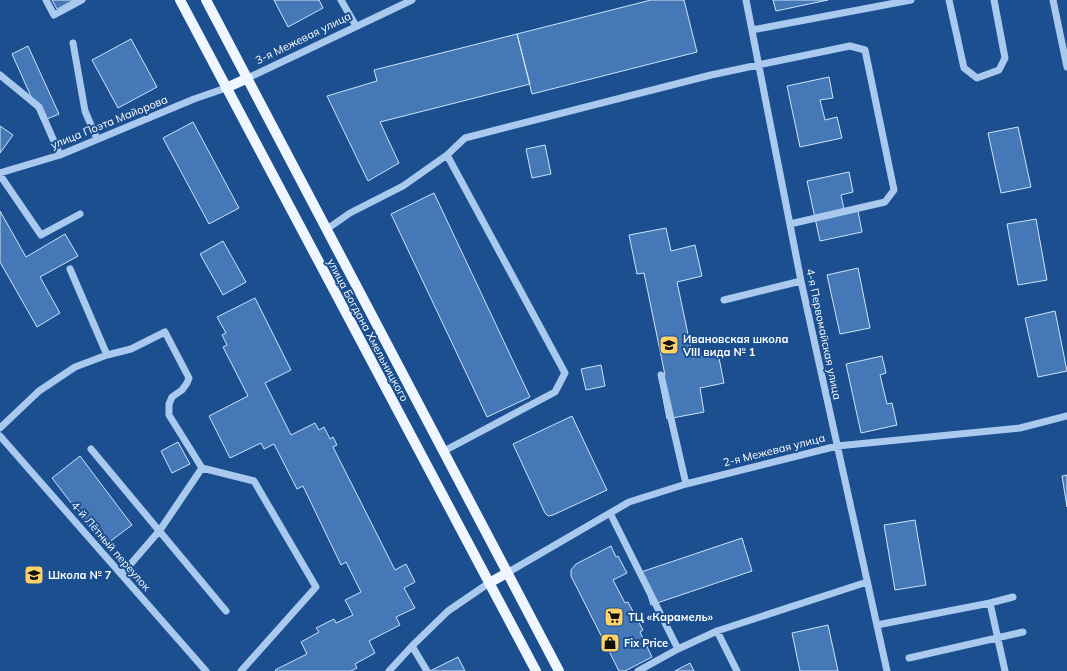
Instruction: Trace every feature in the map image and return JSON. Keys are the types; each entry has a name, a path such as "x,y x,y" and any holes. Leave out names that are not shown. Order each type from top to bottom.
{"main road":[{"name":"улица Богдана Хмельницкого","path":"180,0 536,671"},
{"name":"улица Богдана Хмельницкого","path":"206,0 559,671"},
{"name":"3-я Межевая улица","path":"226,88 248,78"},
{"path":"489,584 507,573"}],"street":[{"path":"46,0 54,15 82,0"},
{"path":"342,0 356,26"},
{"name":"3-я Межевая улица","path":"248,78 410,0"},
{"name":"4-я Первомайская улица","path":"746,0 801,281 887,671"},
{"path":"752,30 911,0"},
{"path":"949,0 964,68 977,78 999,70 1005,58 994,0"},
{"path":"1053,0 1067,67"},
{"path":"73,43 85,111 97,139"},
{"path":"327,229 350,213 404,186 447,155 465,138 711,75 850,46 866,50 894,190 885,202 790,224"},
{"path":"0,75 39,108 60,155"},
{"name":"улица Поэта Майорова","path":"0,174 60,155 194,98 226,88"},
{"path":"444,451 555,392 565,373 447,155"},
{"path":"0,174 41,235 80,214"},
{"path":"70,269 107,355"},
{"path":"724,300 801,281"},
{"path":"0,428 39,391 75,367 107,355 131,349 165,332 189,378 182,390 172,397 169,404 169,415 202,468 254,480 316,587 241,671"},
{"path":"661,375 686,484"},
{"name":"2-я Межевая улица","path":"507,573 629,502 686,484 837,446 1020,428 1067,416"},
{"name":"4-й Лётный переулок","path":"0,436 206,671"},
{"path":"91,449 226,611"},
{"path":"122,574 160,530 202,468"},
{"path":"610,512 678,649"},
{"path":"638,671 678,649 716,631 867,582"},
{"path":"389,671 448,610 489,584"},
{"path":"877,625 990,603 1013,597"},
{"path":"990,603 1005,671"},
{"path":"716,631 737,671"},
{"path":"909,658 1023,632"},
{"path":"412,646 426,671"}],"building":[{"path":"52,0 74,0 57,9"},
{"path":"274,0 319,0 323,8 288,27"},
{"path":"651,0 684,0 697,52 532,94 517,34"},
{"path":"773,0 828,0 776,11"},
{"path":"517,34 530,84 380,122 399,163 368,181 327,96 377,81 374,70"},
{"path":"131,39 157,87 118,108 92,60"},
{"path":"28,46 59,114 42,121 12,54"},
{"path":"829,77 833,98 820,100 825,120 837,117 842,138 800,147 787,86"},
{"path":"193,122 239,208 209,224 163,138"},
{"path":"0,126 13,135 0,153"},
{"path":"1018,127 1031,187 1001,193 988,133"},
{"path":"545,145 551,174 532,178 526,149"},
{"path":"849,172 853,192 841,195 845,214 858,211 862,232 820,241 807,181"},
{"path":"434,193 530,397 487,417 391,214"},
{"path":"0,211 26,257 65,234 78,256 40,277 60,313 37,327 0,262"},
{"path":"1036,219 1047,280 1018,285 1007,224"},
{"path":"666,228 671,251 695,245 702,276 677,282 693,358 718,353 724,383 700,388 704,412 667,419 659,377 665,375 644,273 637,274 629,235"},
{"path":"223,241 246,282 223,295 200,254"},
{"path":"858,268 870,328 840,334 827,275"},
{"path":"255,298 291,370 265,383 291,435 315,423 319,430 324,427 330,439 333,437 337,445 333,447 395,570 406,564 415,582 404,588 415,608 396,617 400,625 369,641 375,653 355,664 357,668 351,671 275,670 307,654 301,642 319,632 316,628 334,619 336,623 353,615 345,600 361,592 346,562 341,565 303,486 297,489 274,444 264,449 261,443 230,458 209,416 248,396 223,347 227,345 222,335 226,333 217,317"},
{"path":"1055,311 1067,371 1038,377 1025,318"},
{"path":"882,356 886,373 880,375 887,404 892,403 897,425 861,433 846,364"},
{"path":"601,365 605,386 586,390 581,369"},
{"path":"572,416 607,490 548,516 545,513 513,444"},
{"path":"178,442 190,464 172,473 161,451"},
{"path":"80,456 132,525 104,546 52,478"},
{"path":"1067,475 1067,507 1062,476"},
{"path":"915,520 926,585 895,590 884,525"},
{"path":"742,538 752,571 651,605 641,572"},
{"name":"ТЦ «Карамель»","path":"611,546 616,557 618,556 627,573 613,580 625,603 628,602 643,630 640,632 652,657 625,671 619,671 571,576 571,570 576,564"},
{"path":"828,625 838,671 800,671 792,633"},
{"path":"458,657 465,671 430,671"},
{"path":"690,663 694,671 675,671"}],"place":[{"name":"Ивановская школа VIII вида № 1","path":"669,345"},
{"name":"Школа № 7","path":"34,575"},
{"name":"ТЦ «Карамель»","path":"614,617"},
{"name":"Fix Price","path":"610,643"}]}
